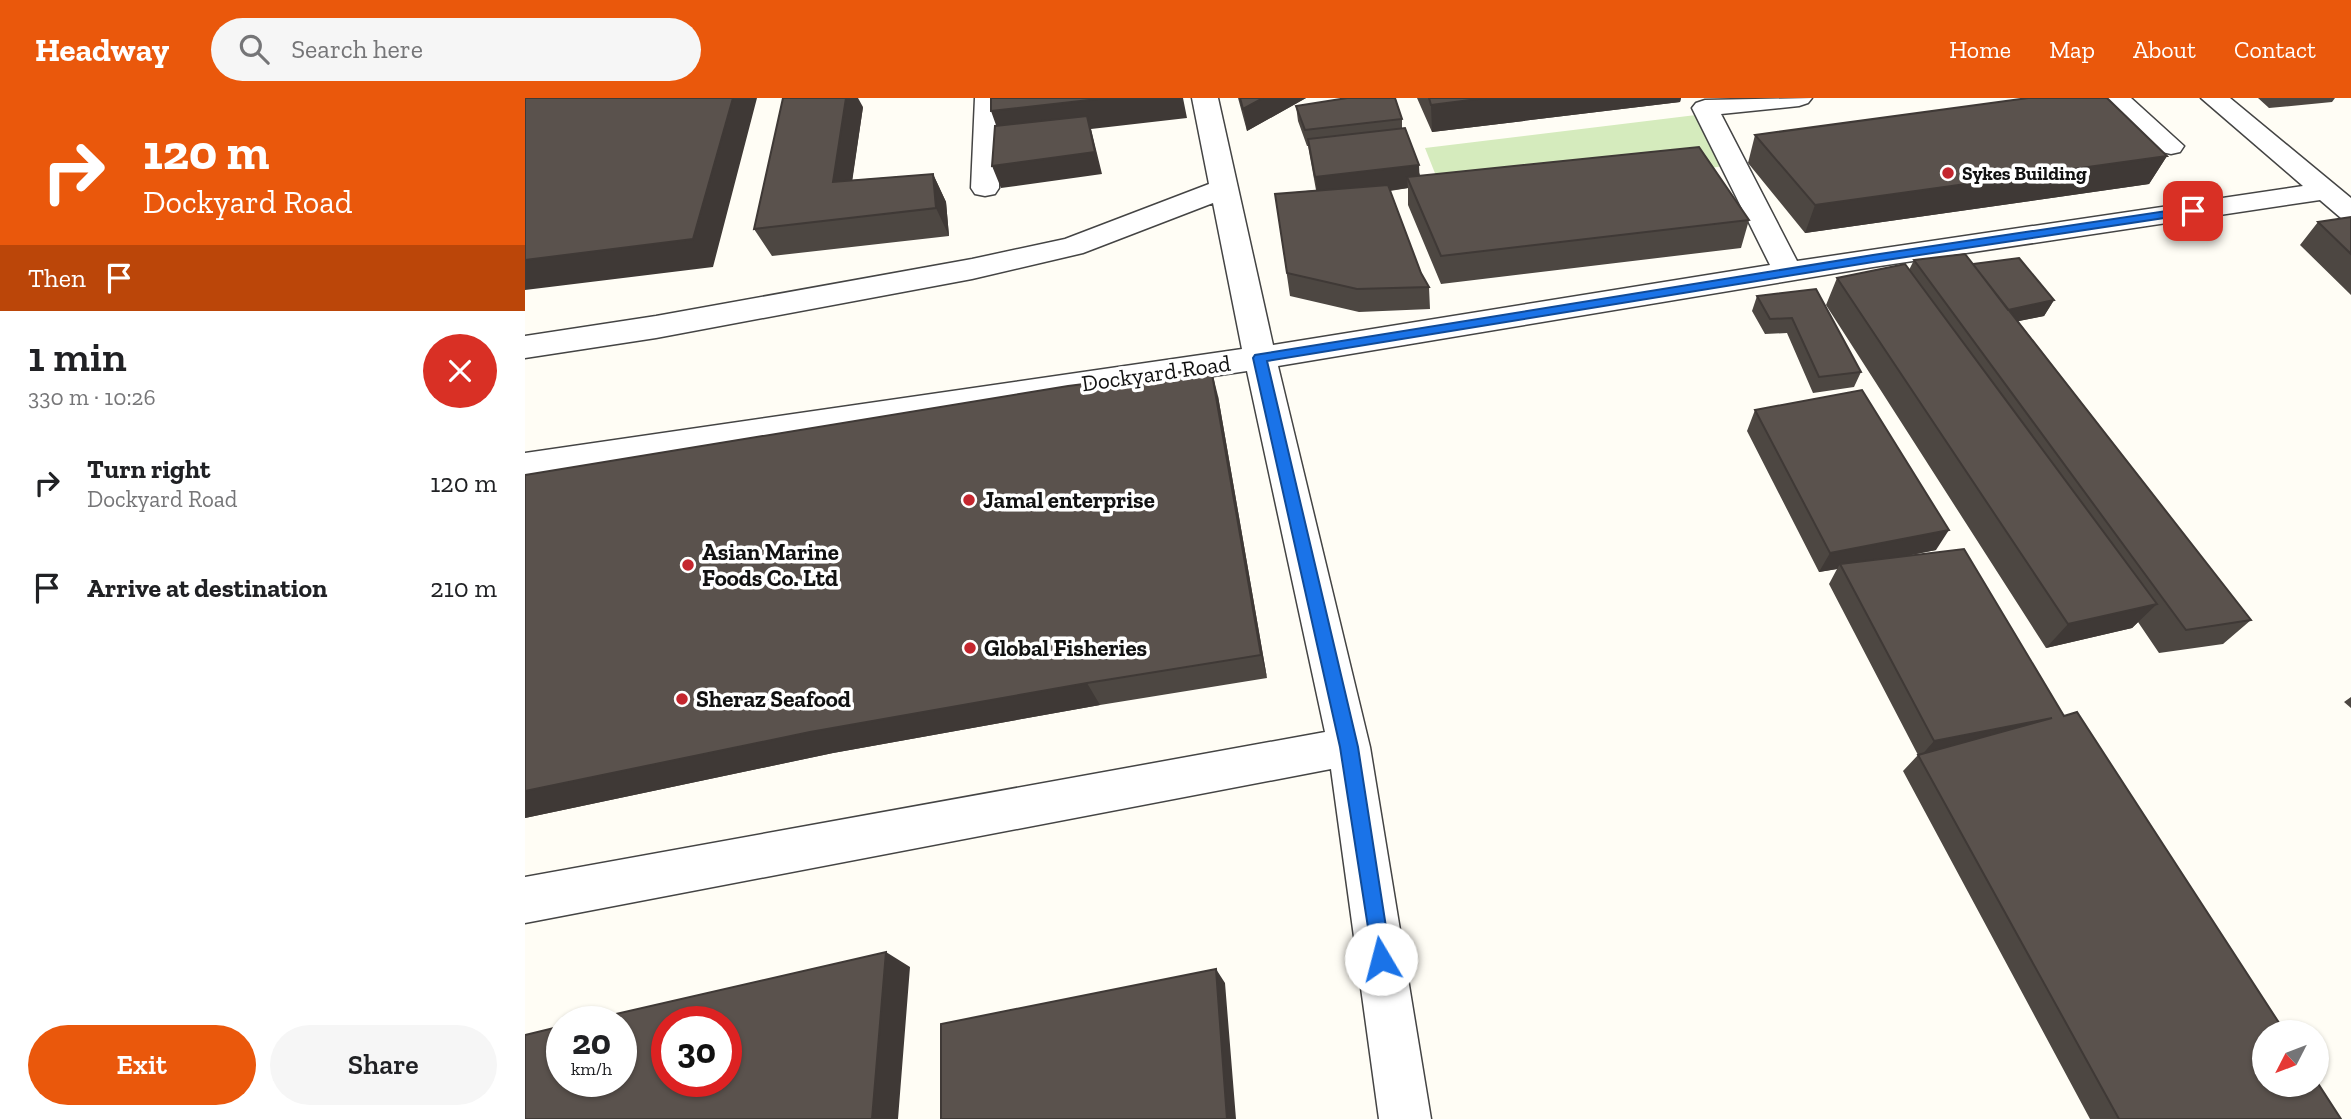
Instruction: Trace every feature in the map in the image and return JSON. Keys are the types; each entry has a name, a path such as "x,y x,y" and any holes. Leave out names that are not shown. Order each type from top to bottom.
{"street":[{"path":"985,188 988,98"},
{"path":"1205,98 1260,358 1349,747 1405,1119"},
{"path":"1788,272 1705,108 1799,98"},
{"path":"2116,98 2171,146"},
{"path":"2214,98 2351,212"},
{"path":"525,347 656,327 972,269 1073,246 1223,189"},
{"name":"Dockyard Road","path":"525,466 1260,358 1788,272 2326,191"},
{"path":"525,900 1349,747"}],"green space":[{"path":"1696,115 1733,165 1446,201 1425,148"}],"building":[{"path":"525,98 733,98 693,239 525,260"},
{"path":"783,98 846,98 833,182 933,174 936,208 754,229"},
{"path":"991,98 1107,98 991,111"},
{"path":"1240,98 1263,98 1243,109"},
{"path":"1347,98 1395,98 1402,119 1305,130 1296,106"},
{"path":"1429,98 1486,98 1431,105"},
{"name":"Sykes Building","path":"2028,98 2107,98 2167,156 1815,205 1755,135"},
{"path":"1087,116 1095,152 992,166 995,126"},
{"path":"1405,128 1419,165 1315,177 1308,139"},
{"path":"1699,147 1749,220 1441,256 1407,177"},
{"path":"1388,185 1421,273 1429,287 1357,289 1287,273 1275,194"},
{"path":"2351,217 2351,254 2318,222"},
{"path":"1965,254 2251,620 2186,630 1914,260"},
{"path":"2019,258 2054,300 2008,310 1973,264"},
{"path":"1905,264 2157,604 2068,624 1837,278"},
{"path":"1816,289 1861,372 1819,377 1792,318 1770,319 1757,296"},
{"path":"1211,368 1261,655 810,732 525,791 525,475 1068,386"},
{"path":"1862,390 1949,530 1830,553 1755,410"},
{"path":"1964,549 2064,716 2077,712 2277,1020 2252,1020 2252,1097 2327,1097 2341,1119 2119,1119 1918,755 2052,718 1934,741 1840,564"},
{"path":"886,952 872,1119 525,1119 525,1035 546,1030 546,1097 637,1097 637,1009"},
{"path":"1216,969 1227,1119 941,1119 941,1024"}],"place":[{"name":"Sykes Building","path":"1948,173"},
{"name":"Jamal enterprise","path":"969,500"},
{"name":"Asian Marine Foods Co. Ltd","path":"688,565"},
{"name":"Global Fisheries","path":"970,648"},
{"name":"Sheraz Seafood","path":"682,699"}],"route":[{"path":"1381,959 1349,747 1260,358 1873,258 2193,211"}]}
